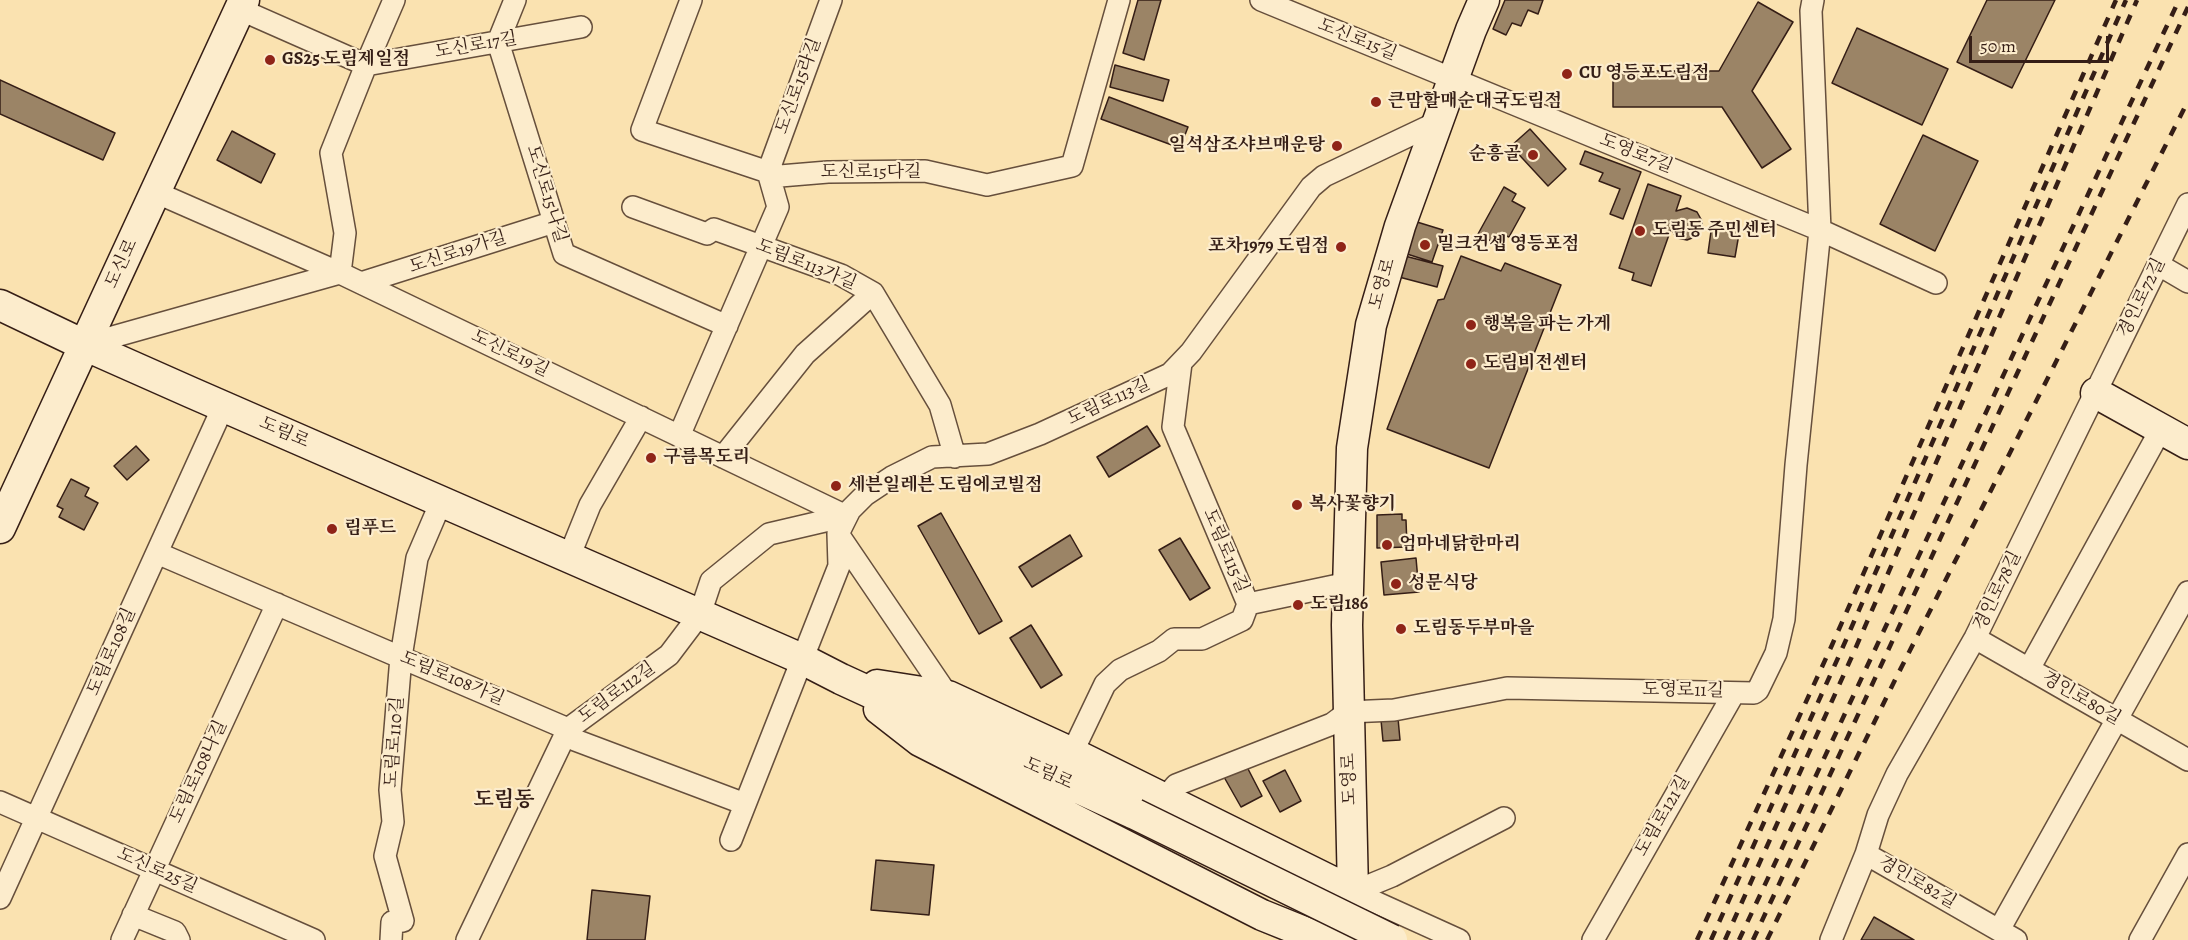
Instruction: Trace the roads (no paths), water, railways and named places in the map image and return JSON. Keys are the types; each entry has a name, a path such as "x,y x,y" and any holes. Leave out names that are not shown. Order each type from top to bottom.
{"main road":[{"name":"도영로","path":"1347,940 1353,892 1348,712 1348,583 1352,448 1371,326 1400,226 1484,0"},
{"name":"도신로","path":"0,528 242,5"},
{"name":"도림로","path":"0,305 84,345 802,658 841,679 1135,814 1392,940"},
{"path":"2096,393 2188,444"},
{"path":"841,679 948,696 1072,753 1353,892"},
{"path":"841,679 920,741 1262,915 1324,940"},
{"path":"1262,915 1275,909 1293,884 1292,862"}],"street":[{"path":"84,345 340,273 345,233 331,153 394,0"},
{"path":"498,42 514,0"},
{"name":"도신로15다길","path":"691,0 642,130 780,176 828,172 925,171 987,185 1072,166 1119,0"},
{"name":"도신로15라길","path":"768,172 831,0"},
{"name":"도신로15길","path":"1261,0 1453,79"},
{"path":"1813,0 1810,11 1820,230"},
{"path":"242,5 366,65"},
{"name":"도신로17길","path":"366,65 580,27"},
{"name":"도신로15나길","path":"498,42 564,254 727,326"},
{"name":"도영로7길","path":"1453,79 1820,230 1936,283"},
{"name":"도림로113길","path":"842,525 866,495 892,477 932,457 988,454 1040,434 1170,374 1191,352 1311,187 1324,176 1438,122"},
{"path":"680,436 778,207 768,172"},
{"name":"도신로19길","path":"155,192 340,273 641,417 723,457 842,525"},
{"name":"경인로72길","path":"2096,393 2188,204"},
{"name":"도림로113가길","path":"633,207 707,234 714,229 841,275 873,293 940,405 955,457"},
{"name":"도신로19가길","path":"361,283 554,222"},
{"name":"도영로11길","path":"1164,799 1176,785 1332,724 1348,712 1394,710 1507,688 1734,693 1754,693 1758,690 1776,653 1784,619 1796,465 1820,230"},
{"path":"2159,265 2188,282"},
{"path":"723,457 805,354 873,293"},
{"name":"도림로115길","path":"1072,753 1106,684 1120,670 1159,651 1174,639 1202,639 1242,620 1248,604 1173,427 1181,363"},
{"name":"경인로78길","path":"1866,854 1878,815 1897,774 1975,638 2096,393"},
{"name":"도림로108길","path":"0,898 223,406"},
{"path":"569,558 590,505 641,417"},
{"path":"2029,669 2161,429"},
{"name":"도림로110길","path":"392,940 392,922 403,921 385,856 393,822 390,790 401,657 417,558 441,502"},
{"path":"700,614 711,581 769,534 842,525"},
{"path":"731,840 839,566 842,525"},
{"path":"842,525 948,696"},
{"name":"도림로108가길","path":"157,553 568,729 575,740 745,804"},
{"path":"1248,604 1348,583"},
{"path":"2008,935 2117,719 2188,592"},
{"name":"도림로108나길","path":"122,940 277,604"},
{"name":"도림로112길","path":"467,940 568,729 669,655 700,614"},
{"name":"경인로80길","path":"1975,638 2188,760"},
{"name":"도림로121길","path":"1593,940 1734,693"},
{"name":"도신로25길","path":"0,802 314,940"},
{"path":"1353,892 1392,876 1504,818"},
{"name":"경인로82길","path":"1831,940 1866,854 2008,935"},
{"path":"2140,940 2188,854"},
{"path":"1353,892 1459,940"},
{"path":"133,915 175,933 179,940"}],"railway":[{"path":"1697,940 1832,645 2116,0"},
{"path":"1711,940 1842,649 2126,0"},
{"path":"1725,940 1853,654 2137,0"},
{"path":"1739,940 2179,0"},
{"path":"1753,940 2188,7"},
{"path":"1767,940 1897,676 2188,101"}],"place":[{"name":"GS25 도림제일점","path":"270,60"},
{"name":"CU 영등포도림점","path":"1567,74"},
{"name":"큰맘할매순대국도림점","path":"1376,102"},
{"name":"일석삼조샤브매운탕","path":"1337,146"},
{"name":"순흥골","path":"1533,155"},
{"name":"도림동 주민센터","path":"1640,231"},
{"name":"밀크컨셉 영등포점","path":"1425,245"},
{"name":"포차1979 도림점","path":"1341,247"},
{"name":"행복을 파는 가게","path":"1471,325"},
{"name":"도림비전센터","path":"1471,364"},
{"name":"구름목도리","path":"651,458"},
{"name":"세븐일레븐 도림에코빌점","path":"836,486"},
{"name":"복사꽃향기","path":"1297,505"},
{"name":"림푸드","path":"332,529"},
{"name":"엄마네닭한마리","path":"1387,545"},
{"name":"성문식당","path":"1396,584"},
{"name":"도림186","path":"1298,605"},
{"name":"도림동두부마을","path":"1401,629"}],"district":[{"name":"도림동","path":"504,801"}]}
